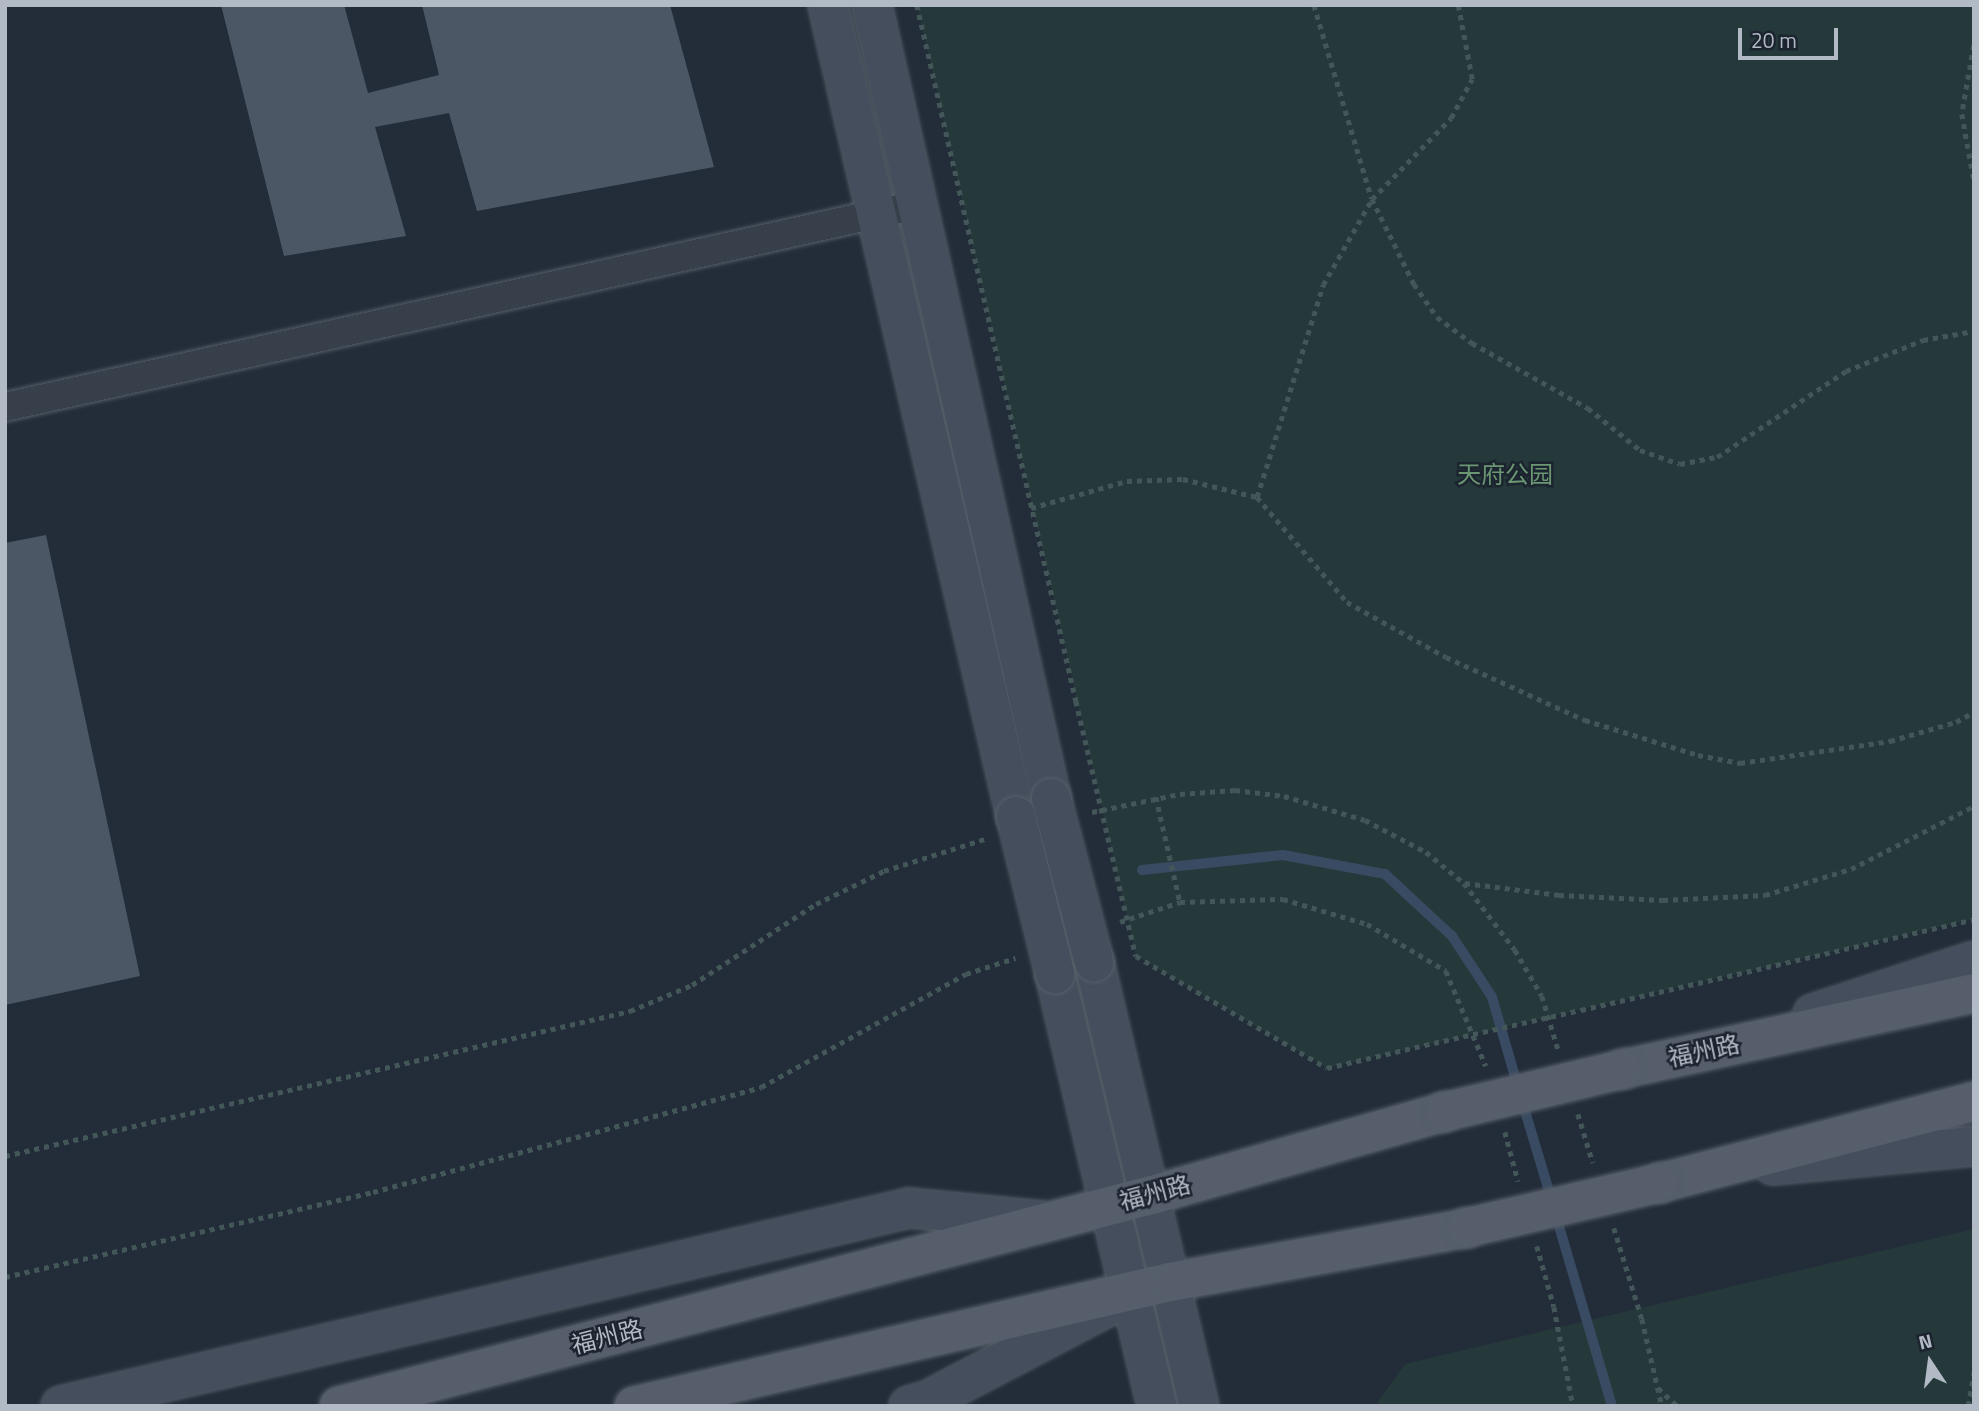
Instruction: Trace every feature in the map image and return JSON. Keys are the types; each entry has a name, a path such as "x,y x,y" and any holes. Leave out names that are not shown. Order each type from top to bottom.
{"main road":[{"name":"福州路","path":"339,1406 1152,1195 1444,1112 1694,1053 1974,993"},
{"path":"634,1406 927,1336 1131,1294 1170,1282 1466,1227 1722,1170 1974,1101"}],"street":[{"path":"828,5 878,212 1003,827 1131,1294 1157,1406"},
{"path":"872,5 917,205 1067,806 1094,962 1152,1195 1199,1406"},
{"path":"5,407 917,205"},
{"path":"1694,1053 1974,961"},
{"path":"1722,1170 1974,1146"},
{"path":"61,1406 909,1209 1050,1221"},
{"path":"909,1406 927,1401 1131,1294"}],"path":[{"path":"917,5 1136,956 1327,1068 1974,919"},
{"path":"1314,5 1372,199 1414,284 1437,317 1472,343 1588,408 1640,450 1680,464 1717,457 1846,371 1923,340 1974,331"},
{"path":"1257,497 1323,285 1372,199 1451,118 1472,79 1458,5"},
{"path":"1974,45 1962,114 1974,181"},
{"path":"1031,508 1127,481 1183,479 1257,497 1347,602 1446,657 1585,720 1698,755 1740,763 1890,741 1956,723 1974,712"},
{"path":"1067,806 1235,790 1284,796 1365,820 1426,852 1464,883 1515,950 1542,996 1562,1061"},
{"path":"1156,797 1180,902"},
{"path":"1464,883 1559,895 1650,899 1765,895 1851,869 1974,806"},
{"path":"5,1156 630,1011 692,985 816,904 873,877 1003,827"},
{"path":"1117,923 1180,902 1283,899 1367,924 1446,971 1489,1075"},
{"path":"5,1277 373,1192 761,1087 966,974 1042,963"},
{"path":"1574,1100 1598,1177"},
{"path":"1503,1127 1521,1191"},
{"path":"1610,1216 1661,1406"},
{"path":"1536,1243 1554,1307 1573,1406"},
{"path":"1968,1406 1974,1372"},
{"path":"1658,1388 1677,1406"}],"green space":[{"name":"天府公园","path":"917,5 1974,5 1974,919 1327,1068 1136,956"},
{"path":"1974,1229 1974,1406 1375,1406 1405,1364"}],"building":[{"path":"221,5 344,5 368,93 439,75 422,5 670,5 714,167 477,211 449,113 375,127 406,236 284,256"},
{"path":"46,535 140,976 5,1005 5,543"}],"waterway":[{"path":"1142,870 1283,855 1385,874 1452,936 1492,997 1518,1087"},
{"path":"1522,1101 1552,1201"},
{"path":"1556,1216 1612,1406"}]}
